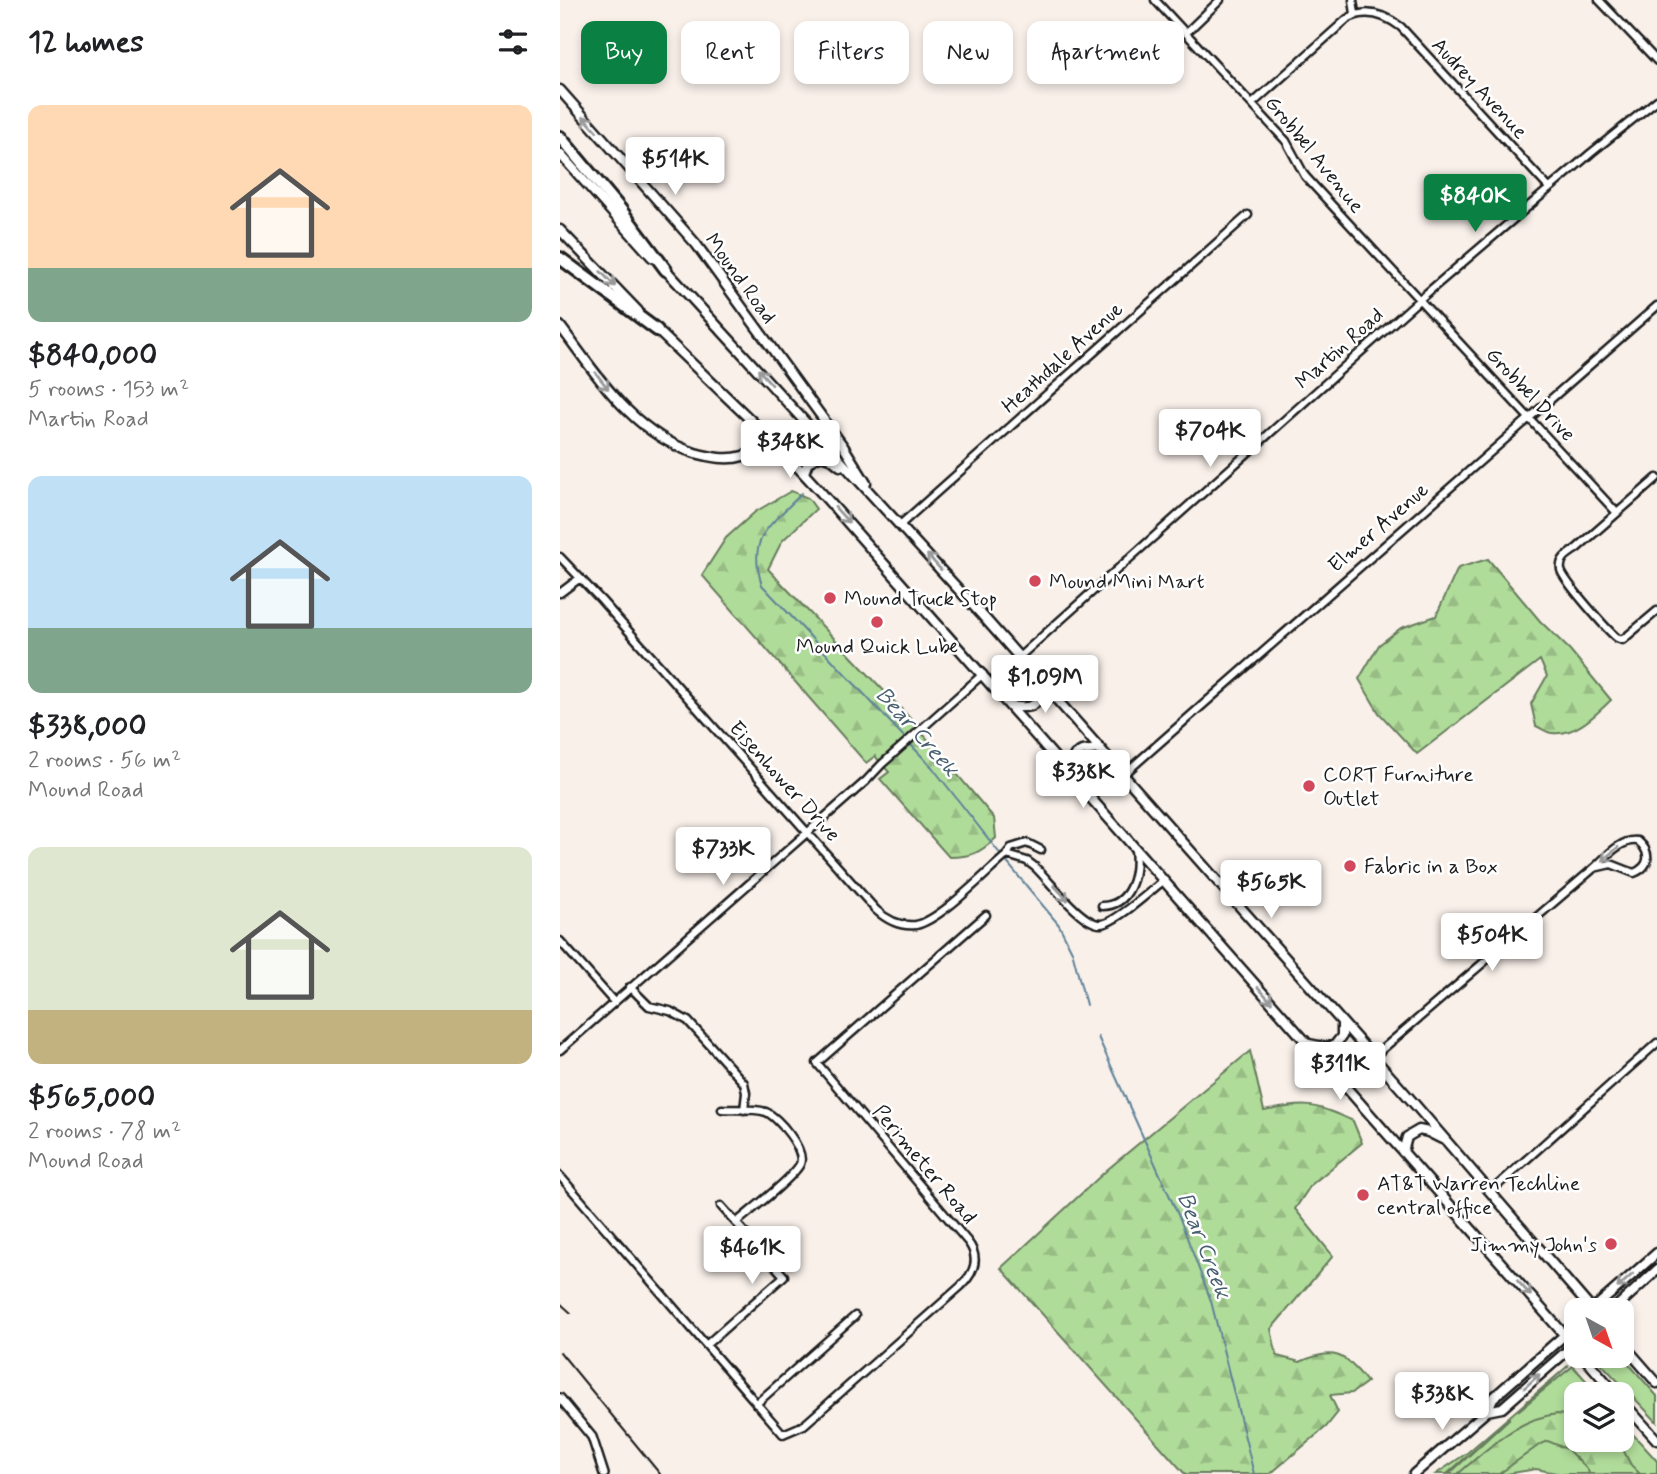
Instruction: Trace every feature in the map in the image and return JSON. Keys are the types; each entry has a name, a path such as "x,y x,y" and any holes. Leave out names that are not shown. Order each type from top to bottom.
{"highway":[{"path":"560,137 621,210 666,270"},
{"path":"560,258 657,330"}],"main road":[{"name":"Mound Road","path":"560,90 696,244 843,446 877,500"},
{"name":"Mound Road","path":"560,154 643,248 900,525 1448,1143 1582,1298"},
{"path":"560,230 657,330 804,473 1564,1334"},
{"path":"560,326 629,413 664,440 699,454 729,458 749,454 770,439"},
{"path":"804,473 808,462 821,455 830,458 861,483"},
{"path":"1010,706 1029,708 1035,704 1040,695 1038,680"},
{"path":"1072,777 1071,763 1075,755 1082,751 1099,749"},
{"path":"1309,1044 1334,1046 1342,1036 1342,1024"},
{"path":"1403,1152 1407,1137 1419,1130 1448,1143"},
{"path":"1606,1298 1657,1253"},
{"path":"1626,1298 1657,1270"},
{"path":"1488,1411 1493,1398 1564,1336"},
{"path":"1414,1474 1488,1411 1502,1408 1564,1355"},
{"path":"1634,1357 1657,1383"},
{"path":"1593,1368 1606,1382"},
{"path":"1634,1414 1657,1440"}],"street":[{"name":"Grobbel Avenue","path":"1155,0 1286,141 1305,176 1420,299"},
{"path":"1186,33 1220,0"},
{"path":"1252,104 1325,37 1355,14 1353,0"},
{"path":"1600,0 1657,61"},
{"name":"Audrey Avenue","path":"1355,14 1378,14 1401,27 1549,188"},
{"name":"Martin Road","path":"1018,658 1420,299 1657,100"},
{"name":"Heathdale Avenue","path":"900,525 1248,215"},
{"name":"Grobbel Drive","path":"1420,299 1617,513"},
{"name":"Elmer Avenue","path":"1123,775 1657,306"},
{"path":"1657,478 1568,554 1562,560 1561,572 1612,634 1622,639 1657,611"},
{"name":"Eisenhower Drive","path":"560,557 876,911 899,924 915,925 930,919 1007,855 1011,848 1022,843 1032,844 1041,850"},
{"path":"560,593 580,578"},
{"path":"560,1050 866,781 983,674"},
{"path":"1372,1058 1622,844 1631,840 1640,843 1648,855 1648,862 1634,873 1611,864 1594,868"},
{"path":"1102,906 1118,902 1134,881 1137,865 1135,848"},
{"path":"1007,855 1027,861 1035,867 1083,917 1096,924 1115,919 1164,880"},
{"name":"Perimeter Road","path":"756,1404 783,1434 793,1431 961,1286 974,1269 975,1257 968,1242 817,1063 986,915"},
{"path":"560,942 614,1002"},
{"path":"630,987 649,1006 676,1013 696,1029 744,1083 744,1110"},
{"path":"1490,1192 1657,1043"},
{"path":"722,1109 771,1115 799,1147 802,1156 797,1169 736,1223"},
{"path":"560,1177 756,1404 855,1316"},
{"path":"706,1345 784,1276 721,1206"},
{"path":"560,1398 592,1437 604,1474"}],"green space":[{"path":"791,491 808,498 816,509 782,541 768,569 907,715 994,818 996,838 980,851 949,857 880,779 889,772 875,756 866,763 702,575 726,538 755,512"},
{"path":"1488,559 1611,700 1585,723 1569,731 1550,733 1536,726 1531,704 1547,676 1540,660 1417,754 1379,713 1359,679 1379,645 1401,628 1436,616 1458,568"},
{"path":"1250,1051 1264,1111 1300,1106 1328,1110 1353,1121 1362,1143 1311,1185 1295,1209 1333,1256 1271,1329 1277,1356 1300,1362 1321,1355 1338,1356 1352,1365 1367,1382 1352,1393 1330,1395 1338,1412 1326,1427 1270,1474 1185,1474 1001,1268 1108,1169"},
{"path":"1566,1368 1518,1411 1571,1368 1575,1368 1587,1382 1564,1382 1564,1452 1634,1452 1634,1435 1657,1461 1657,1474 1561,1474 1536,1469 1507,1474 1449,1474 1510,1418 1447,1474 1436,1474 1467,1453"},
{"path":"1605,1368 1632,1368 1657,1396 1657,1422 1634,1398 1634,1382 1619,1382"},
{"path":"1564,1415 1564,1448 1548,1441 1499,1474 1458,1474 1503,1436 1543,1417"},
{"path":"1570,1452 1624,1452 1640,1474 1589,1474"}],"waterway":[{"name":"Bear Creek","path":"802,493 764,533 759,543 757,555 762,585 906,739"},
{"name":"Bear Creek","path":"909,743 932,767 1001,855"},
{"name":"Bear Creek","path":"1005,860 1059,925 1072,951 1086,1005"},
{"name":"Bear Creek","path":"1098,1037 1180,1219 1211,1301 1254,1474"}],"railway":[{"path":"560,1303 571,1313"},
{"path":"560,1352 660,1474"}],"place":[{"name":"Mound Mini Mart","path":"1035,581"},
{"name":"Mound Truck Stop","path":"830,598"},
{"name":"Mound Quick Lube","path":"877,622"},
{"name":"CORT Furniture Outlet","path":"1309,786"},
{"name":"Fabric in a Box","path":"1350,866"},
{"name":"AT&T Warren Techline central office","path":"1363,1195"},
{"name":"Jimmy John's","path":"1611,1244"}]}
